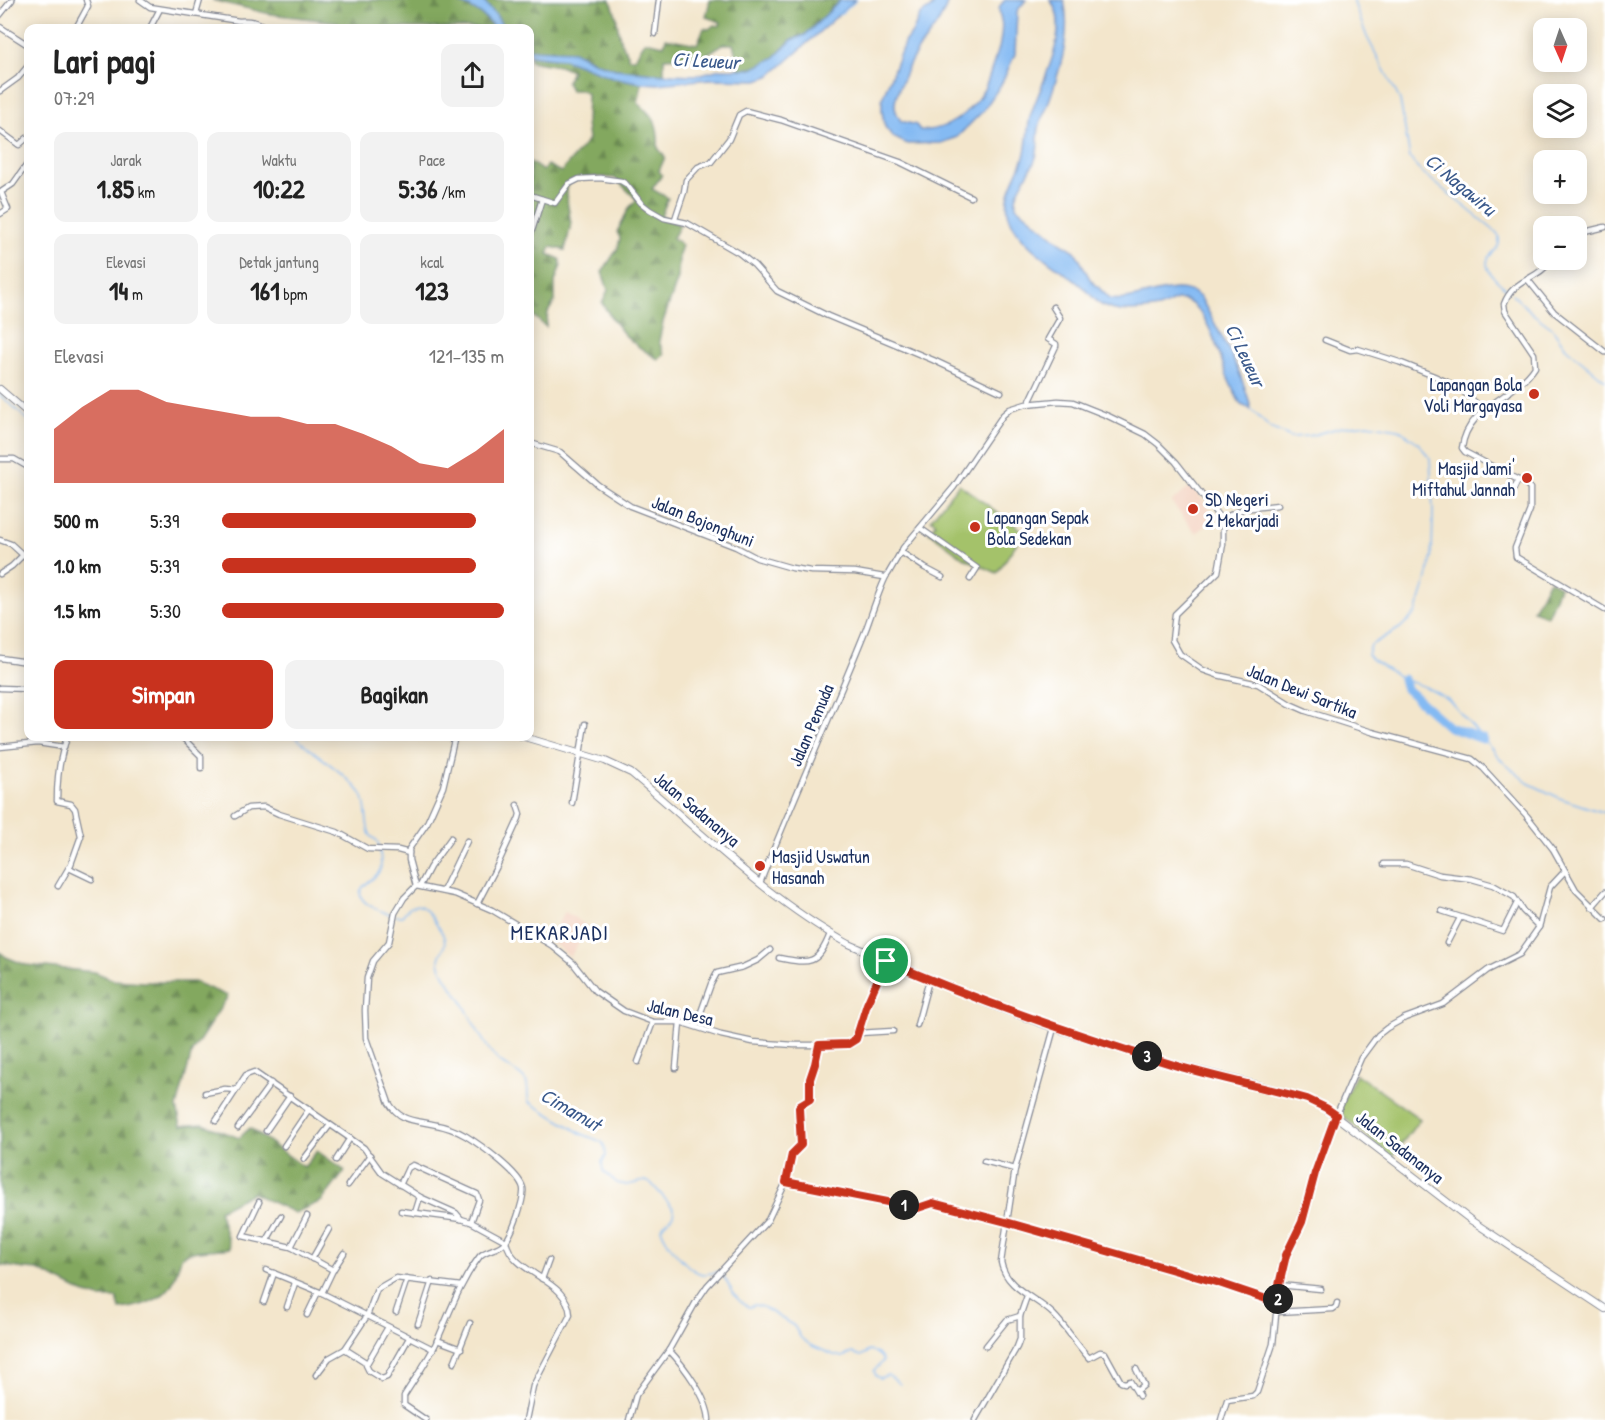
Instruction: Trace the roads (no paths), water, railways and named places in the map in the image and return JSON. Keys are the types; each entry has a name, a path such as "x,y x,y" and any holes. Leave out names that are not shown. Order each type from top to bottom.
{"street":[{"path":"0,15 12,0"},
{"path":"78,24 88,6 86,0"},
{"path":"140,0 150,8 260,24"},
{"path":"196,14 200,0"},
{"path":"655,34 659,0"},
{"path":"152,24 160,9"},
{"path":"0,27 24,42"},
{"path":"0,92 24,71"},
{"path":"675,219 686,180 698,166 711,162 729,139 739,115 746,111 782,120 900,162 971,196"},
{"path":"0,131 19,145 24,141"},
{"path":"0,214 8,208 1,192 13,184 24,169"},
{"path":"534,196 555,203 569,184 588,177 613,179 626,184 641,203 650,210 664,218 687,223 739,253 754,265 777,291 828,316 933,360 1001,392"},
{"path":"534,224 542,199"},
{"path":"1587,231 1605,226"},
{"path":"1542,270 1528,280 1521,281 1504,304 1504,309 1534,354 1536,364 1534,370 1484,410 1472,423 1463,443 1463,449 1530,488 1531,507 1518,536 1515,556 1605,610"},
{"path":"1528,280 1554,312 1605,352"},
{"path":"1029,404 1056,346 1048,339 1060,318 1053,307"},
{"path":"1325,340 1349,350 1358,349 1399,362 1434,376 1458,387 1484,410"},
{"path":"0,389 24,410"},
{"path":"884,577 958,481 1003,415 1010,409 1029,404 1073,402 1145,434 1176,462 1222,519 1243,509 1278,506"},
{"name":"Jalan Bojonghuni","path":"534,444 560,452 592,481 630,506 736,547 753,556 811,571 855,572 884,577"},
{"path":"0,459 14,459 24,465"},
{"path":"1511,495 1518,480"},
{"name":"Jalan Dewi Sartika","path":"1222,519 1223,544 1218,572 1175,614 1172,640 1180,654 1203,670 1258,684 1306,711 1372,732 1472,759 1527,816 1553,849 1576,890 1605,919"},
{"path":"920,528 977,568 970,579"},
{"path":"0,540 11,544 23,555 12,566 0,573"},
{"path":"901,552 942,577"},
{"name":"Jalan Pemuda","path":"760,883 788,811 859,647 884,577"},
{"path":"0,658 24,661"},
{"path":"0,688 24,689"},
{"path":"572,803 585,724"},
{"name":"Jalan Sadananya","path":"534,740 605,760 631,773 760,883 830,934 886,961 1054,1028 1176,1065 1307,1099 1326,1108 1472,1221 1605,1310"},
{"path":"58,886 69,868 80,840 75,809 72,805 57,801 58,779 67,741"},
{"path":"186,741 201,756 201,768"},
{"path":"418,886 409,853 427,823 443,787 454,741"},
{"path":"0,747 38,743 64,747"},
{"path":"477,904 519,818 517,805"},
{"path":"235,816 248,808 264,807 337,832 362,846 375,850 398,850 409,853"},
{"path":"426,1420 404,1405 404,1396 433,1349 461,1286 481,1255 498,1248 506,1241 521,1202 523,1188 497,1158 465,1136 447,1128 410,1121 399,1115 389,1103 366,1038 367,978 371,965 389,942 395,916 404,898 418,886 451,838"},
{"path":"443,891 467,841"},
{"path":"1384,864 1406,864 1440,875 1472,879 1493,885 1512,895 1539,927"},
{"path":"69,868 92,879"},
{"path":"1221,1420 1227,1400 1256,1394 1273,1344 1279,1285 1286,1255 1302,1222 1315,1173 1336,1115 1361,1058 1378,1035 1405,1018 1443,1004 1488,970 1516,958 1539,927 1550,887 1565,871"},
{"name":"Jalan Desa","path":"418,886 443,891 492,910 551,945 573,963 595,991 620,1009 654,1022 680,1022 753,1042 848,1044 856,1039 859,1033"},
{"path":"1592,907 1605,892"},
{"path":"1442,911 1503,931 1517,903"},
{"path":"1447,943 1460,918"},
{"path":"779,958 814,960 824,950 830,934"},
{"path":"696,1026 717,973 743,967 758,960 770,950"},
{"path":"886,961 867,1004 859,1033 893,1031"},
{"path":"918,1025 929,980"},
{"path":"638,1062 654,1022"},
{"path":"676,1068 680,1022"},
{"path":"1054,1028 1015,1169 1006,1222 1002,1270 1027,1296 1053,1314 1089,1358 1100,1352 1105,1353 1121,1382 1130,1381 1138,1393 1144,1385 1136,1369"},
{"path":"629,1420 636,1395 669,1350 696,1302 768,1220 786,1182 792,1154 801,1145 799,1108 810,1099 810,1079 819,1045"},
{"path":"216,1121 246,1075 252,1072 350,1138 370,1155 382,1173 420,1197 456,1213 461,1219"},
{"path":"238,1128 271,1083"},
{"path":"205,1093 225,1089 236,1090"},
{"path":"266,1131 290,1096"},
{"path":"284,1146 309,1109"},
{"path":"304,1159 330,1125"},
{"path":"336,1160 350,1138"},
{"path":"348,1185 370,1155"},
{"path":"984,1161 1015,1169"},
{"path":"400,1185 411,1165 477,1194 479,1200 471,1222"},
{"path":"786,1182 918,1208 933,1203 1219,1283 1278,1303"},
{"path":"415,1213 420,1197"},
{"path":"259,1202 243,1236 291,1247 333,1270"},
{"path":"401,1210 461,1219 506,1241"},
{"path":"266,1242 281,1216"},
{"path":"291,1247 307,1216"},
{"path":"312,1259 329,1229"},
{"path":"506,1241 507,1249 514,1258 556,1289 566,1300 570,1315 533,1386 526,1420"},
{"path":"307,1315 344,1253"},
{"path":"542,1279 549,1260"},
{"path":"266,1270 320,1292 433,1349"},
{"path":"264,1302 274,1273"},
{"path":"316,1376 329,1358 345,1349 367,1316 377,1289 394,1278 461,1286"},
{"path":"396,1312 407,1279"},
{"path":"418,1324 432,1281"},
{"path":"287,1307 295,1283"},
{"path":"1279,1285 1322,1289"},
{"path":"975,1420 1017,1347 1020,1339 1020,1316 1027,1296"},
{"path":"1277,1312 1333,1309 1337,1303"},
{"path":"986,1346 1007,1320 1020,1316"},
{"path":"454,1363 470,1323"},
{"path":"388,1327 366,1368 382,1379 385,1378 409,1338"},
{"path":"437,1340 461,1349"},
{"path":"345,1349 367,1363"},
{"path":"669,1350 685,1367 708,1411 709,1420"}],"water":[{"path":"452,0 482,0 502,24 491,24 486,18"},
{"path":"841,0 855,0 771,75 758,80 710,79 658,84 642,83 612,77 564,59 534,55 534,49 573,51 615,69 697,75 720,69 752,69 774,58 792,40 805,35"},
{"path":"936,0 948,0 946,8 912,60 895,104 901,121 916,125 920,130 939,128 957,120 978,99 986,85 999,46 1002,29 1000,7 1005,0 1026,0 1017,11 1015,54 1002,83 983,111 957,137 941,143 907,144 893,137 885,127 882,99 905,41 912,33 920,15 932,7"},
{"path":"1050,0 1064,0 1066,28 1063,55 1038,133 1036,156 1017,194 1016,206 1060,242 1075,251 1090,279 1110,299 1133,298 1181,289 1201,298 1236,366 1251,409 1241,405 1207,324 1194,306 1187,301 1179,300 1162,307 1144,310 1121,311 1104,307 1084,288 1034,250 1011,221 1008,213 1008,196 1024,157 1030,117 1057,41 1056,12"}],"waterway":[{"name":"Ci Leueur","path":"839,15 857,0"},
{"name":"Ci Nagawiru","path":"1353,0 1367,37 1400,100 1410,158 1418,169 1499,236 1499,244 1489,257 1487,266 1493,276 1509,291"},
{"name":"Ci Nagawiru","path":"1512,294 1552,328 1566,348 1605,380"},
{"name":"Cimamut","path":"0,395 24,416"},
{"name":"Ci Leueur","path":"1251,409 1270,428 1291,437 1309,436 1342,427 1368,424 1398,429 1417,442 1430,458 1433,510 1432,556 1416,613 1400,628 1371,645 1368,655 1403,679 1448,699 1503,762 1528,783 1562,799 1605,813"},
{"name":"Ci Leueur","path":"1403,679 1406,689 1449,727 1483,739"},
{"name":"Cimamut","path":"300,741 341,773 362,795 369,833 378,842 381,863 379,872 360,892 361,897 369,905 392,915"},
{"name":"Cimamut","path":"396,916 402,916 416,905 428,912 440,930 445,943 439,961 445,976 491,1052 499,1061 525,1080 529,1102 582,1134 602,1142 606,1156 602,1162 603,1171 617,1183 627,1185 645,1181 651,1183 674,1209 673,1215 661,1228 671,1247 688,1266 699,1273 718,1272"},
{"name":"Cimamut","path":"722,1274 736,1297 744,1304 749,1307 755,1305 763,1307 794,1326 801,1338 810,1345 842,1357 852,1353 861,1356 869,1351 876,1353 883,1361 874,1371 876,1376 880,1378 888,1375 900,1384"}],"place":[{"name":"Lapangan Bola Voli Margayasa","path":"1534,394"},
{"name":"Masjid Jami' Miftahul Jannah","path":"1527,478"},
{"name":"SD Negeri 2 Mekarjadi","path":"1193,509"},
{"name":"Lapangan Sepak Bola Sedekan","path":"975,527"},
{"name":"Masjid Uswatun Hasanah","path":"760,866"}],"district":[{"name":"MEKARJADI","path":"560,932"}]}
